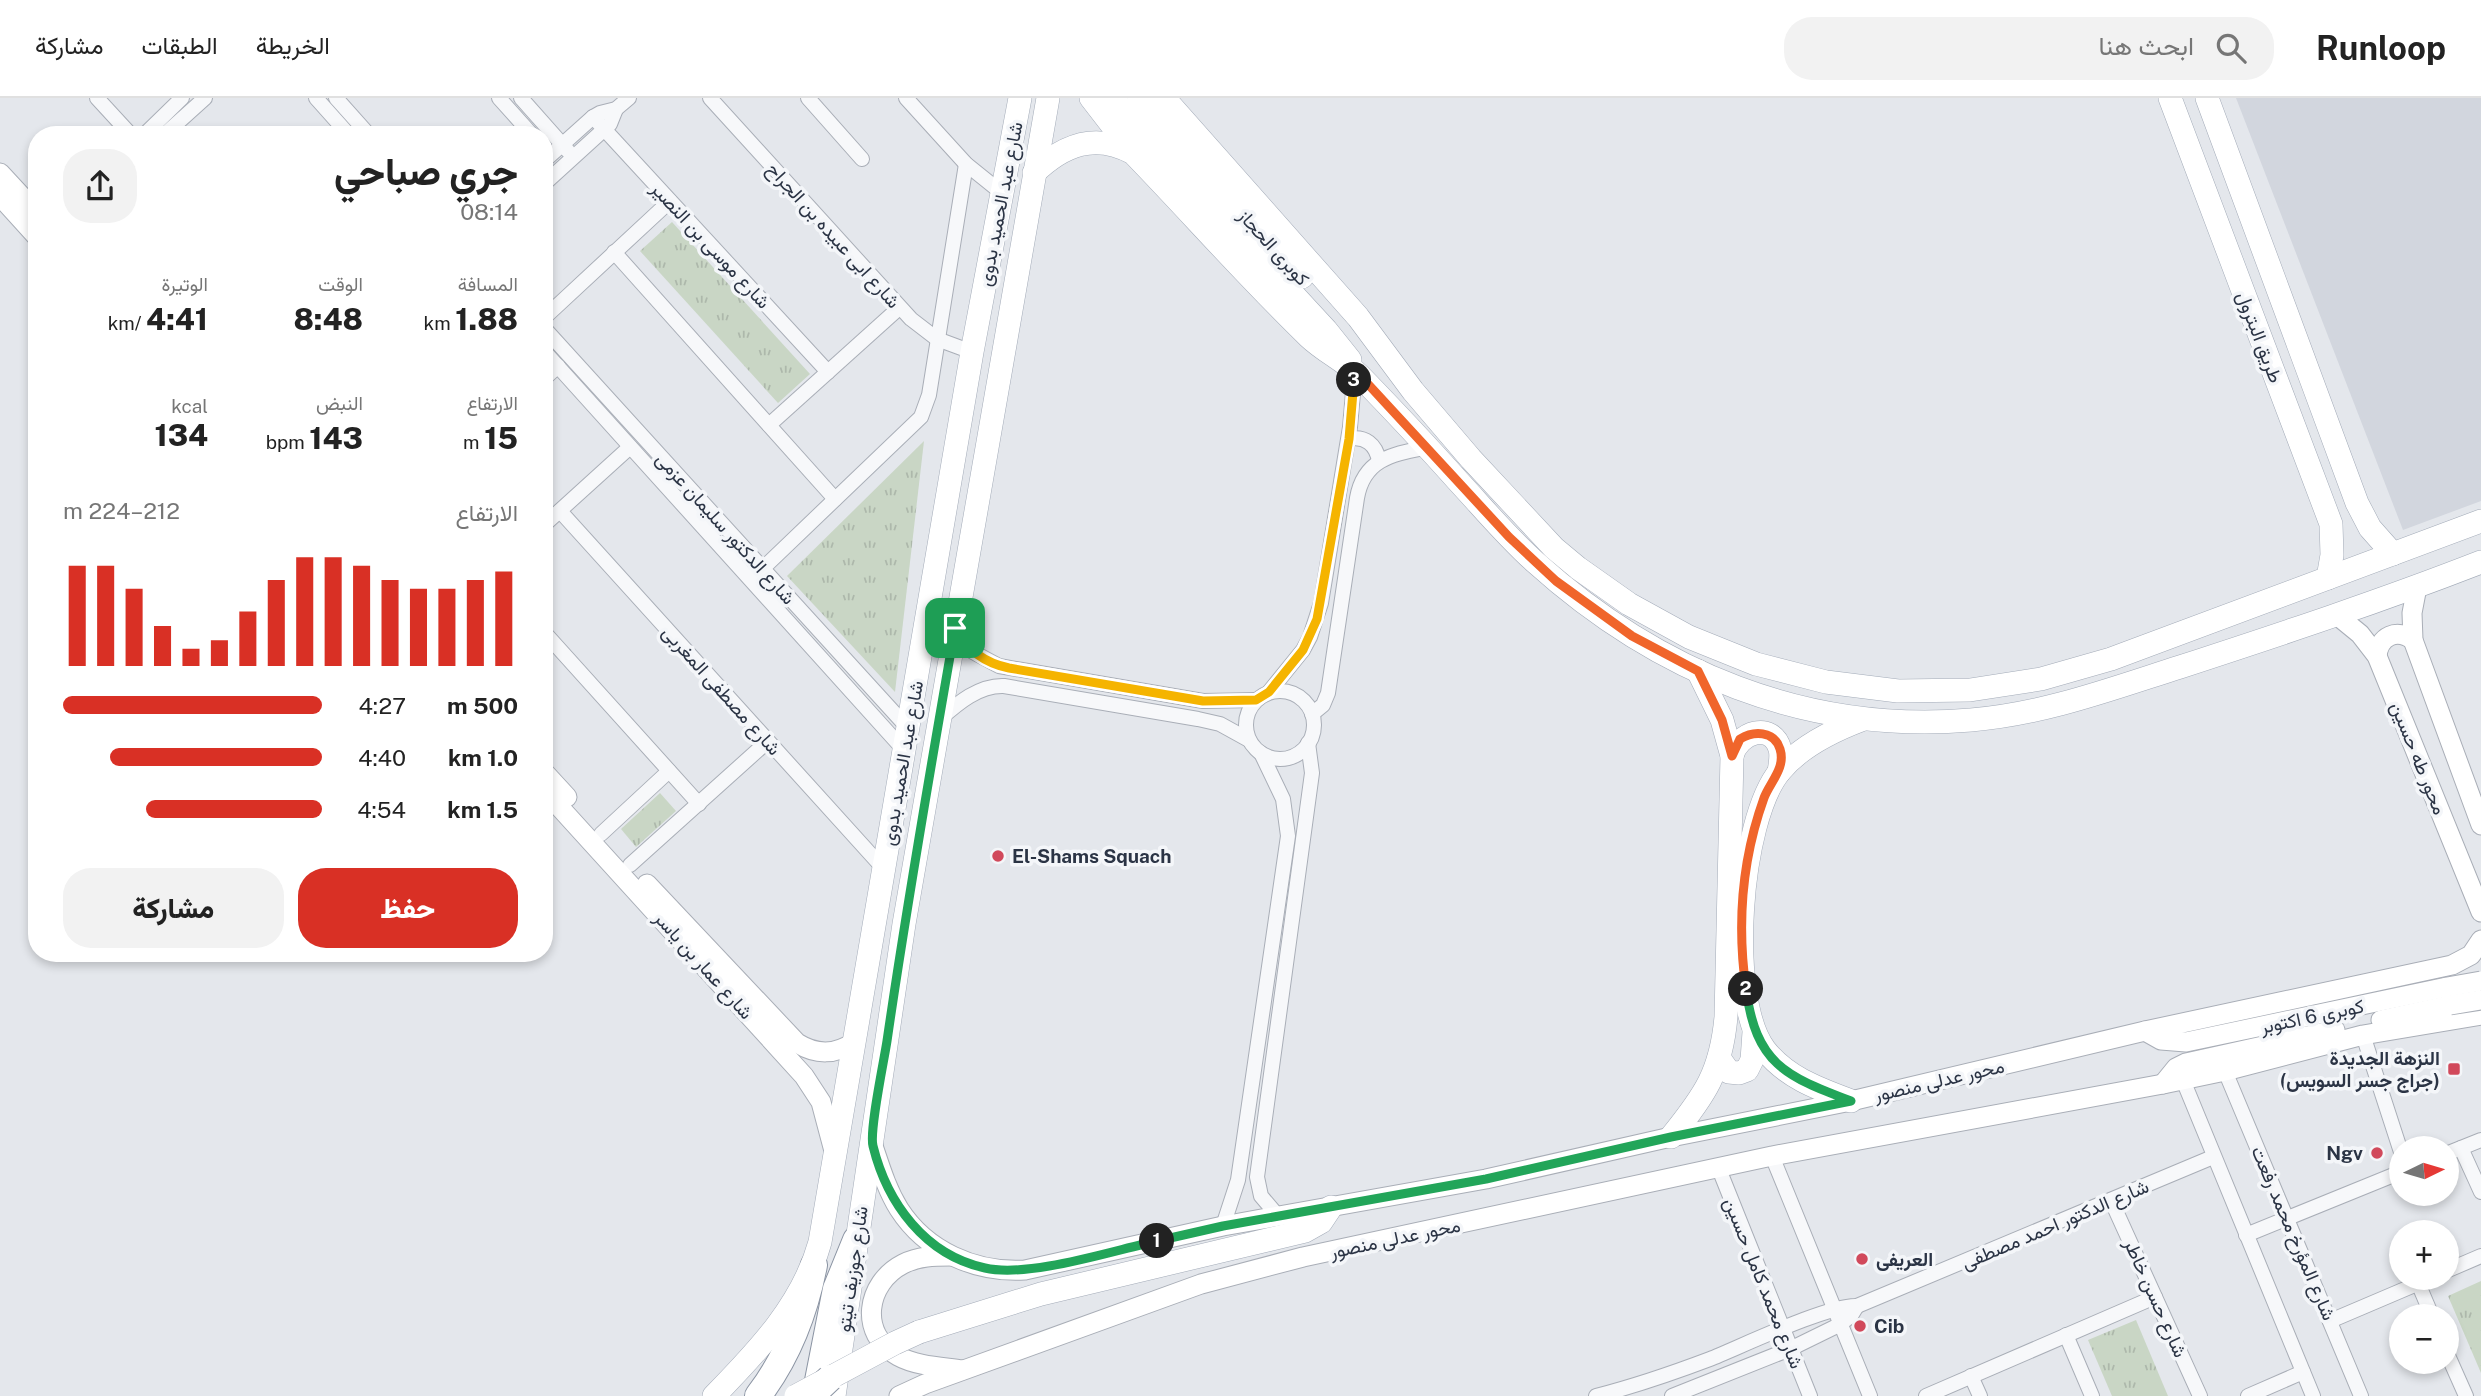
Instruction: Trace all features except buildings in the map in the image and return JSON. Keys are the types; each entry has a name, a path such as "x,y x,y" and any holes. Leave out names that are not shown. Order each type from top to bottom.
{"highway":[{"path":"822,1391 830,1322 840,1275 856,1240"},
{"path":"758,1396 788,1346 808,1293 814,1265"},
{"path":"798,1396 811,1359 830,1322"}],"main road":[{"name":"شارع عبد الحميد بدوى","path":"714,1396 764,1343 793,1302 814,1265 820,1242 972,352 1020,98"},
{"name":"شارع عبد الحميد بدوى","path":"872,1143 904,924 1048,98"},
{"path":"1091,98 1133,153 1310,339 1355,370 1509,537 1556,581 1632,636 1739,689 1789,705 1861,720 1969,720 2031,712 2092,696 2337,616 2481,562"},
{"name":"كوبرى الحجاز","path":"1112,98 1145,105 1341,346 1355,370"},
{"name":"طريق البترول","path":"2171,98 2331,524 2332,555 2328,578"},
{"name":"طريق البترول","path":"2207,98 2363,516 2393,554"},
{"path":"1145,105 1358,317 1413,391 1471,459 1562,555 1603,587 1657,620 1722,652 1779,671 1826,682 1898,691 1970,690 2041,679 2111,659 2481,522"},
{"path":"1034,173 1061,151 1083,144 1119,145 1133,153"},
{"path":"0,173 28,203"},
{"path":"0,196 28,227"},
{"path":"2331,524 2339,529 2349,529 2358,524 2363,516"},
{"name":"محور طه حسين","path":"2417,587 2412,613 2413,640 2481,825"},
{"name":"محور طه حسين","path":"2337,616 2360,634 2377,656 2481,912"},
{"path":"2377,656 2381,641 2389,635 2399,634 2413,640"},
{"path":"1671,1137 1706,1092 1719,1058 1726,1017 1732,756 1722,720 1698,671"},
{"path":"1719,1058 1729,1072 1739,1073 1747,1070 1752,1060 1754,1032 1748,1006 1743,956 1744,895 1746,869 1765,795 1779,772 1809,747 1861,720"},
{"path":"1732,756 1740,739 1748,734 1767,735 1780,748 1779,772"},
{"name":"شارع عمار بن ياسر","path":"553,782 797,1043 816,1052"},
{"name":"شارع عمار بن ياسر","path":"553,800 804,1076 821,1102 836,1157"},
{"path":"2478,1010 2477,986 2470,972 2458,962 2471,955 2481,940"},
{"name":"محور عدلى منصور","path":"872,1143 886,1185 899,1209 920,1234 951,1256 984,1268 1025,1270 1223,1226 1486,1179 1671,1137 1851,1101 2145,1031 2458,962"},
{"name":"كوبرى 6 اكتوبر","path":"2173,1082 2176,1068 2195,1060 2449,996 2481,981"},
{"name":"كوبرى 6 اكتوبر","path":"2145,1031 2161,1040 2186,1042 2449,996 2478,1010"},
{"name":"محور عدلى منصور","path":"899,1396 1160,1298 1238,1273 1772,1157 2225,1071 2363,1035 2478,1010"},
{"path":"1754,1032 1772,1058 1793,1076 1851,1101"},
{"path":"804,1076 816,1067 816,1052 836,1051 854,1042"},
{"name":"شارع جوزيف تيتو","path":"822,1391 856,1240 872,1143"},
{"path":"798,1396 822,1391 895,1343 919,1332 1041,1294 1305,1231 1321,1222 1331,1207"},
{"path":"951,1256 922,1257 893,1270 874,1294 872,1319 878,1336 898,1356 916,1362 965,1370"}],"street":[{"path":"97,98 123,126"},
{"path":"153,126 182,98"},
{"path":"174,126 205,98"},
{"path":"316,98 341,126"},
{"path":"336,98 361,126"},
{"path":"499,98 524,126"},
{"path":"521,98 546,126"},
{"path":"553,150 593,117 616,109 629,98"},
{"name":"شارع ابى عبيده بن الجراح","path":"710,98 900,308 937,339 972,352"},
{"path":"808,98 862,159"},
{"path":"906,98 966,164 1002,193"},
{"path":"553,176 604,130 614,117 616,109"},
{"name":"شارع موسى بن النصير","path":"593,117 828,372"},
{"path":"553,134 574,157"},
{"path":"553,160 562,168"},
{"path":"751,580 921,417 929,395 966,164"},
{"path":"553,310 670,201"},
{"path":"614,252 835,499"},
{"path":"769,425 900,308"},
{"name":"شارع الدكتور سليمان عزمى","path":"553,338 763,568 906,739"},
{"name":"شارع الدكتور سليمان عزمى","path":"553,361 751,580 906,739"},
{"path":"553,371 558,366"},
{"path":"1249,740 1246,718 1303,650 1317,619 1349,439 1355,370"},
{"path":"1349,439 1369,442 1379,461"},
{"path":"553,517 630,447"},
{"path":"1312,714 1323,705 1328,693 1358,491 1368,471 1379,461 1428,447"},
{"name":"شارع مصطفى المغربى","path":"559,511 884,869"},
{"path":"955,628 973,652 990,663 1009,668 1203,701 1263,696 1284,691 1298,696 1312,714 1314,729 1308,743 1297,754 1283,759 1275,759 1261,753"},
{"path":"553,642 699,804"},
{"path":"986,688 984,675 990,663"},
{"path":"939,720 961,702 986,688 1012,687 1220,724 1249,740 1261,753 1283,799 1287,836 1236,1191 1223,1226"},
{"path":"630,865 768,741"},
{"path":"1278,1216 1259,1190 1257,1177 1312,773 1308,743"},
{"path":"601,834 669,771"},
{"path":"2363,1035 2396,1136"},
{"name":"شارع المؤرخ محمد رفعت","path":"2225,1071 2361,1396"},
{"path":"2173,1082 2213,1157 2314,1396"},
{"path":"2481,1140 2461,1148 2481,1192"},
{"path":"1772,1157 1870,1396"},
{"name":"شارع الدكتور احمد مصطفى","path":"1596,1396 1641,1390 1782,1329 1833,1310 1857,1307 2213,1157"},
{"name":"شارع محمد كامل حسين","path":"1719,1169 1810,1396"},
{"path":"2246,1235 2389,1177"},
{"path":"1236,1191 1250,1195 1259,1190"},
{"name":"شارع حسن خاطر","path":"2111,1200 2200,1396"},
{"path":"2459,1265 2481,1256"},
{"path":"2330,1321 2401,1290"},
{"path":"1926,1396 2155,1297"},
{"name":"شارع الدكتور احمد مصطفى","path":"1672,1396 1790,1349 1839,1325 1851,1316 1857,1307"},
{"path":"2066,1335 2092,1396"},
{"path":"2248,1396 2303,1371"},
{"path":"2456,1374 2466,1396"},
{"path":"1971,1376 1980,1396"},
{"path":"2476,1396 2481,1394"}],"shaded area":[{"path":"2236,98 2481,98 2481,501 2403,530"}],"green space":[{"path":"672,222 810,374 778,403 640,251"},
{"path":"924,441 895,692 787,576"},
{"path":"660,793 676,811 636,847 621,829"},
{"path":"2481,1281 2481,1373 2459,1322 2459,1304 2451,1304 2448,1296"},
{"path":"2136,1320 2168,1396 2112,1396 2088,1340"}],"place":[{"name":"El-Shams Squach","path":"998,856"},
{"name":"النزهة الجديدة (جراج جسر السويس)","path":"2454,1069"},
{"name":"Ngv","path":"2377,1153"},
{"name":"العريفى","path":"1862,1259"},
{"name":"Cib","path":"1860,1326"}],"route":[{"path":"1355,370 1532,560 1606,619 1660,652 1698,671 1722,720 1732,756 1740,739 1748,734 1767,735 1780,748 1779,772 1765,795 1746,869 1742,926 1745,984 1751,1023 1764,1048 1782,1068 1805,1083 1851,1101 1671,1137 1486,1179 1223,1226 1038,1268 998,1270 970,1264 951,1256 920,1234 899,1209 886,1185 872,1143 904,924 955,628 973,652 999,666 1203,701 1256,700 1269,692 1303,650 1317,619 1349,439 1355,370"}]}
